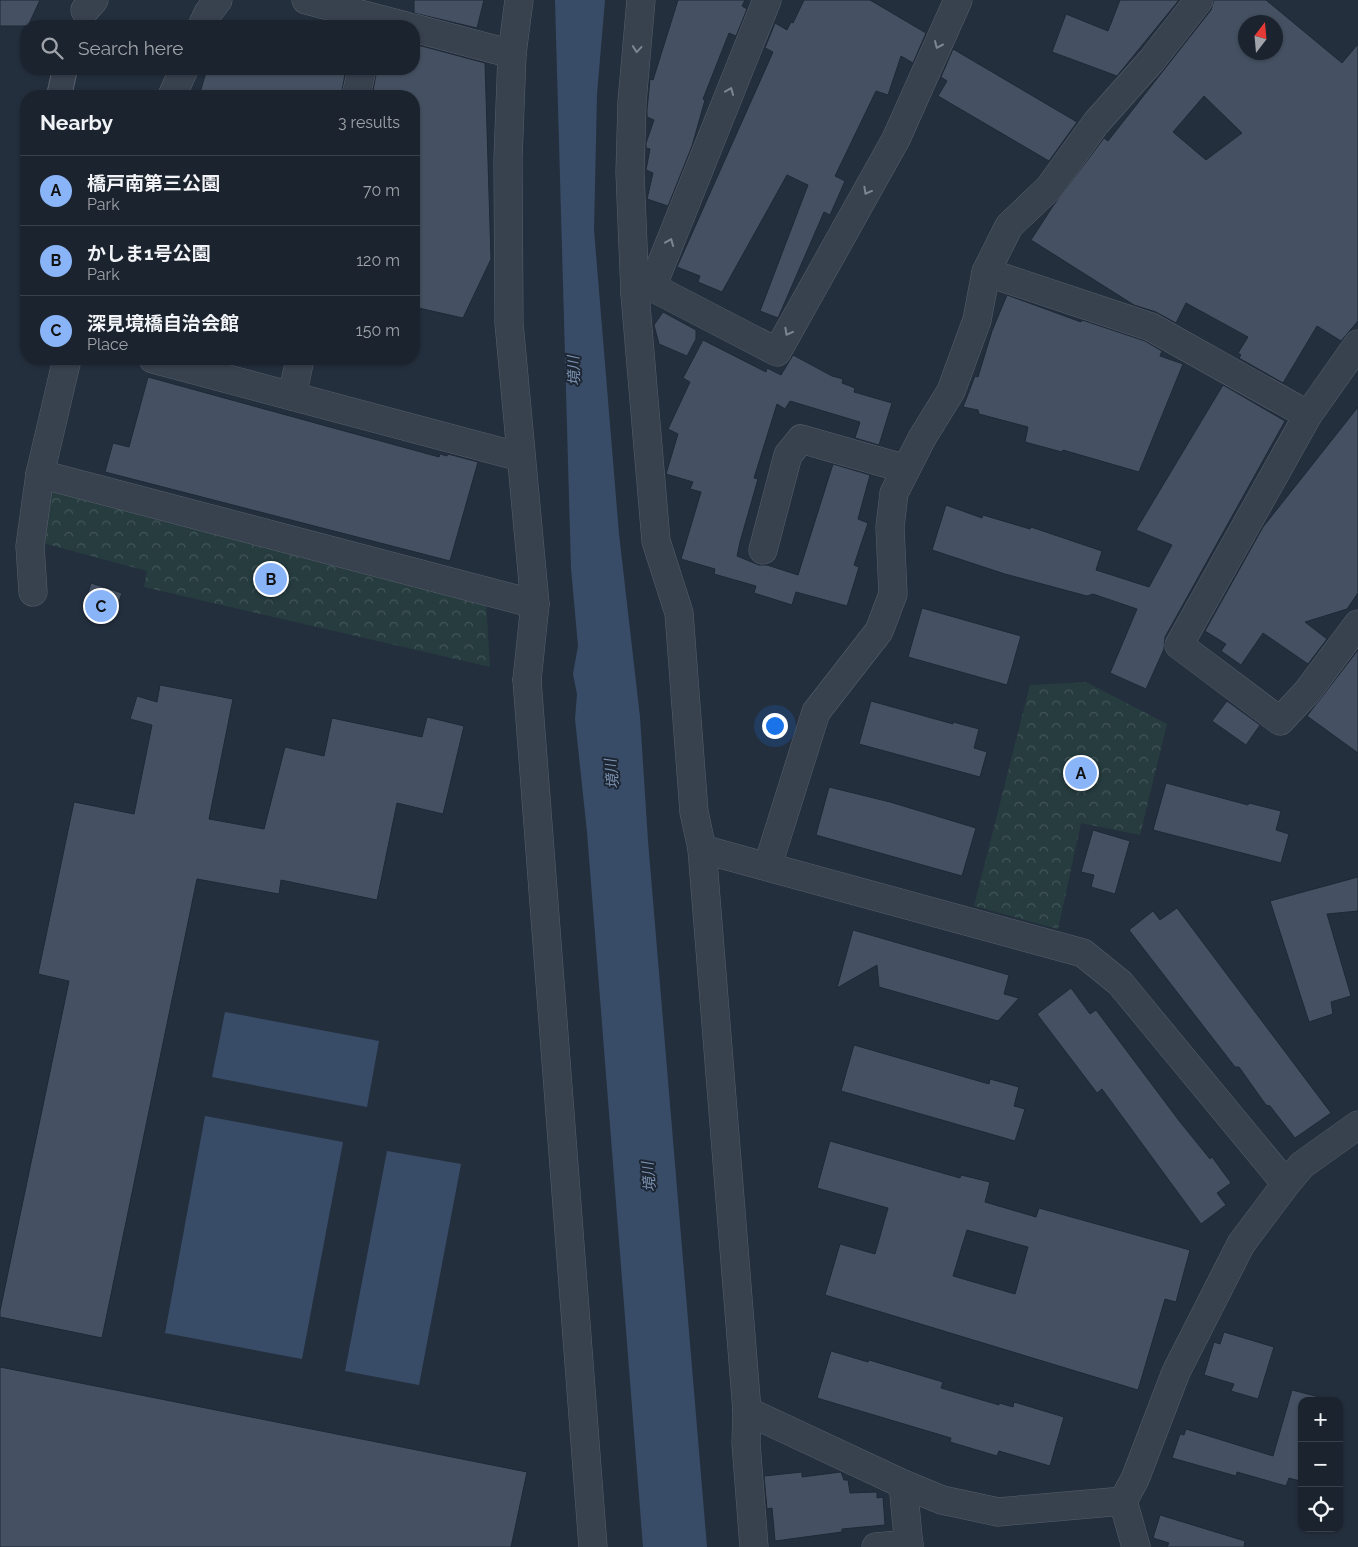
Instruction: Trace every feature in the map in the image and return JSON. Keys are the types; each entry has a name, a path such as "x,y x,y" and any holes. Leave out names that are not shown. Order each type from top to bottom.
{"street":[{"path":"205,20 218,0"},
{"path":"306,0 366,20"},
{"path":"519,0 512,54 508,159 509,324 534,604 527,680 593,1547"},
{"path":"641,0 632,102 630,173 643,291 656,541 679,613 694,812 702,849 747,1411 746,1443 754,1547"},
{"path":"643,291 767,0"},
{"path":"643,291 777,352 896,139 958,0"},
{"path":"768,865 816,712 879,631 893,594 890,527 894,493 922,438 952,391 977,320 986,272 1009,226 1049,188 1096,123 1152,60 1199,0"},
{"path":"420,30 512,54"},
{"path":"60,90 64,75"},
{"path":"175,90 181,75"},
{"path":"357,90 361,75"},
{"path":"986,272 1152,327 1308,415"},
{"path":"1358,344 1308,415 1179,645 1280,721 1307,692 1358,624"},
{"path":"33,592 30,546 40,474 66,365"},
{"path":"176,365 520,458"},
{"path":"292,396 299,365"},
{"path":"763,550 788,455 801,439 906,470"},
{"path":"40,474 534,604"},
{"path":"702,849 768,865 1083,953 1120,983 1286,1184"},
{"path":"1136,1547 1123,1501 1135,1479 1176,1372 1237,1252 1286,1184 1302,1166 1358,1125"},
{"path":"747,1411 903,1484 942,1500 998,1512 1123,1501"},
{"path":"876,1547 909,1546 903,1484"}],"green space":[{"path":"47,487 486,602 490,667 144,587 147,571 39,542"},
{"path":"1086,682 1167,724 1140,835 1081,823 1058,929 974,906 1030,685"}],"water":[{"name":"境川","path":"555,0 605,0 597,94 594,230 619,534 640,717 648,841 707,1547 643,1547 587,832 575,719 577,694 573,674 578,646 571,568"},
{"path":"225,1012 379,1041 367,1107 212,1077"},
{"path":"205,1116 343,1142 302,1359 165,1333"},
{"path":"387,1151 461,1164 419,1385 345,1371"}],"building":[{"path":"0,0 40,0 31,20 20,20 20,26 0,26"},
{"path":"414,0 484,0 477,28 414,13"},
{"path":"678,0 745,0 742,6 747,9 736,36 729,33 703,99 705,100 692,146 668,206 647,199 653,173 646,170 650,149 646,148 646,143 654,120 647,117 647,110 650,79 653,80"},
{"path":"804,0 870,0 926,33 913,63 901,56 888,95 876,91 835,176 845,181 830,215 824,212 778,318 760,311 808,185 787,175 722,292 698,282 700,276 677,267 773,52 765,48 775,23 787,30 791,22 793,23"},
{"path":"1120,0 1179,0 1117,76 1052,52 1066,14 1108,31"},
{"path":"1214,0 1266,0 1342,63 1358,44 1358,321 1341,341 1317,326 1283,383 1239,358 1241,355 1238,353 1248,337 1186,303 1176,323 1156,312 1134,305 1031,240 1053,206 1104,138 1108,141 1211,10","holes":["1204,96 1242,133 1206,160 1173,132"]},
{"path":"420,46 485,63 491,259 463,318 420,308 420,90 373,90 376,75 420,75"},
{"path":"953,49 1077,122 1049,161 938,96 947,81 941,77"},
{"path":"205,75 345,75 342,90 201,90"},
{"path":"1007,295 1081,322 1082,320 1145,341 1162,351 1160,356 1183,364 1139,472 1063,450 1062,452 1025,442 1028,427 979,414 978,410 963,407 975,376 978,377 992,331"},
{"path":"663,312 696,330 696,339 687,356 659,344 654,325"},
{"path":"703,340 766,372 767,368 781,375 793,355 832,376 843,379 842,383 855,388 854,392 892,403 879,445 855,438 860,422 790,401 785,409 777,404 754,478 758,479 737,556 759,565 767,565 798,575 833,464 870,475 858,519 868,523 854,565 859,567 847,606 796,592 792,605 754,593 756,586 714,574 715,569 681,559 701,492 690,489 693,482 666,474 678,434 668,429 690,382 683,378"},
{"path":"148,377 439,457 440,454 447,456 448,454 478,462 450,561 105,472 113,443 129,447"},
{"path":"1223,385 1285,421 1165,637 1164,649 1146,689 1110,673 1137,609 1093,594 1087,596 1005,574 932,550 946,505 982,518 983,515 1030,529 1031,527 1102,551 1096,570 1149,587 1172,545 1136,530"},
{"path":"1358,407 1358,593 1347,609 1305,622 1327,639 1308,664 1263,633 1241,665 1221,651 1226,644 1205,631 1263,527"},
{"path":"91,583 122,593 114,616 84,606"},
{"path":"922,608 1021,636 1007,685 908,657"},
{"path":"1358,650 1358,753 1307,716"},
{"path":"160,685 233,699 209,819 264,829 285,747 324,756 332,718 422,737 427,717 464,726 443,814 397,803 377,900 281,880 279,894 197,879 102,1338 0,1317 0,1311 69,981 38,974 74,802 134,814 152,725 130,719 137,696 157,702"},
{"path":"871,701 953,724 953,722 979,729 974,748 987,752 980,777 859,744"},
{"path":"1227,701 1260,725 1246,745 1212,721"},
{"path":"1166,783 1248,805 1249,803 1281,811 1276,830 1289,834 1281,863 1153,830"},
{"path":"829,787 890,802 976,828 962,876 816,835"},
{"path":"1093,830 1130,841 1115,894 1091,887 1094,875 1081,872"},
{"path":"1358,877 1358,911 1327,914 1351,996 1331,1002 1333,1014 1309,1022 1270,901"},
{"path":"1177,908 1331,1113 1295,1138 1270,1106 1266,1105 1239,1067 1235,1067 1129,930 1153,911 1160,920"},
{"path":"853,930 1009,975 1004,994 1019,998 998,1021 879,987 877,965 837,988"},
{"path":"1071,988 1090,1014 1096,1010 1180,1122 1210,1159 1212,1157 1231,1183 1217,1193 1226,1205 1201,1224 1102,1089 1097,1093 1037,1014"},
{"path":"854,1045 989,1084 990,1079 1019,1087 1014,1106 1025,1109 1015,1141 841,1091"},
{"path":"830,1141 960,1178 961,1175 990,1182 985,1202 1036,1217 1039,1208 1190,1250 1176,1302 1165,1299 1138,1390 825,1295 840,1244 875,1254 888,1208 817,1188","holes":["967,1230 1028,1247 1015,1294 953,1276"]},
{"path":"1224,1332 1274,1347 1258,1399 1231,1391 1234,1384 1204,1375 1214,1342 1220,1344"},
{"path":"831,1351 943,1382 941,1388 999,1405 999,1403 1013,1407 1014,1402 1064,1417 1050,1466 999,1451 997,1456 950,1442 951,1438 817,1398"},
{"path":"0,1367 527,1472 511,1547 0,1547"},
{"path":"1292,1390 1319,1397 1298,1397 1298,1480 1289,1478 1286,1486 1237,1472 1236,1476 1172,1458 1180,1434 1184,1435 1186,1429 1273,1456"},
{"path":"802,1472 802,1477 841,1472 844,1480 848,1480 850,1493 877,1492 877,1498 883,1497 885,1525 842,1529 842,1532 775,1541 772,1508 767,1509 764,1476"},
{"path":"1160,1515 1245,1541 1244,1547 1167,1547 1169,1543 1153,1538"}],"place":[{"name":"かしま1号公園","path":"271,579"},
{"name":"深見境橋自治会館","path":"101,606"},
{"name":"橋戸南第三公園","path":"1081,773"}]}
